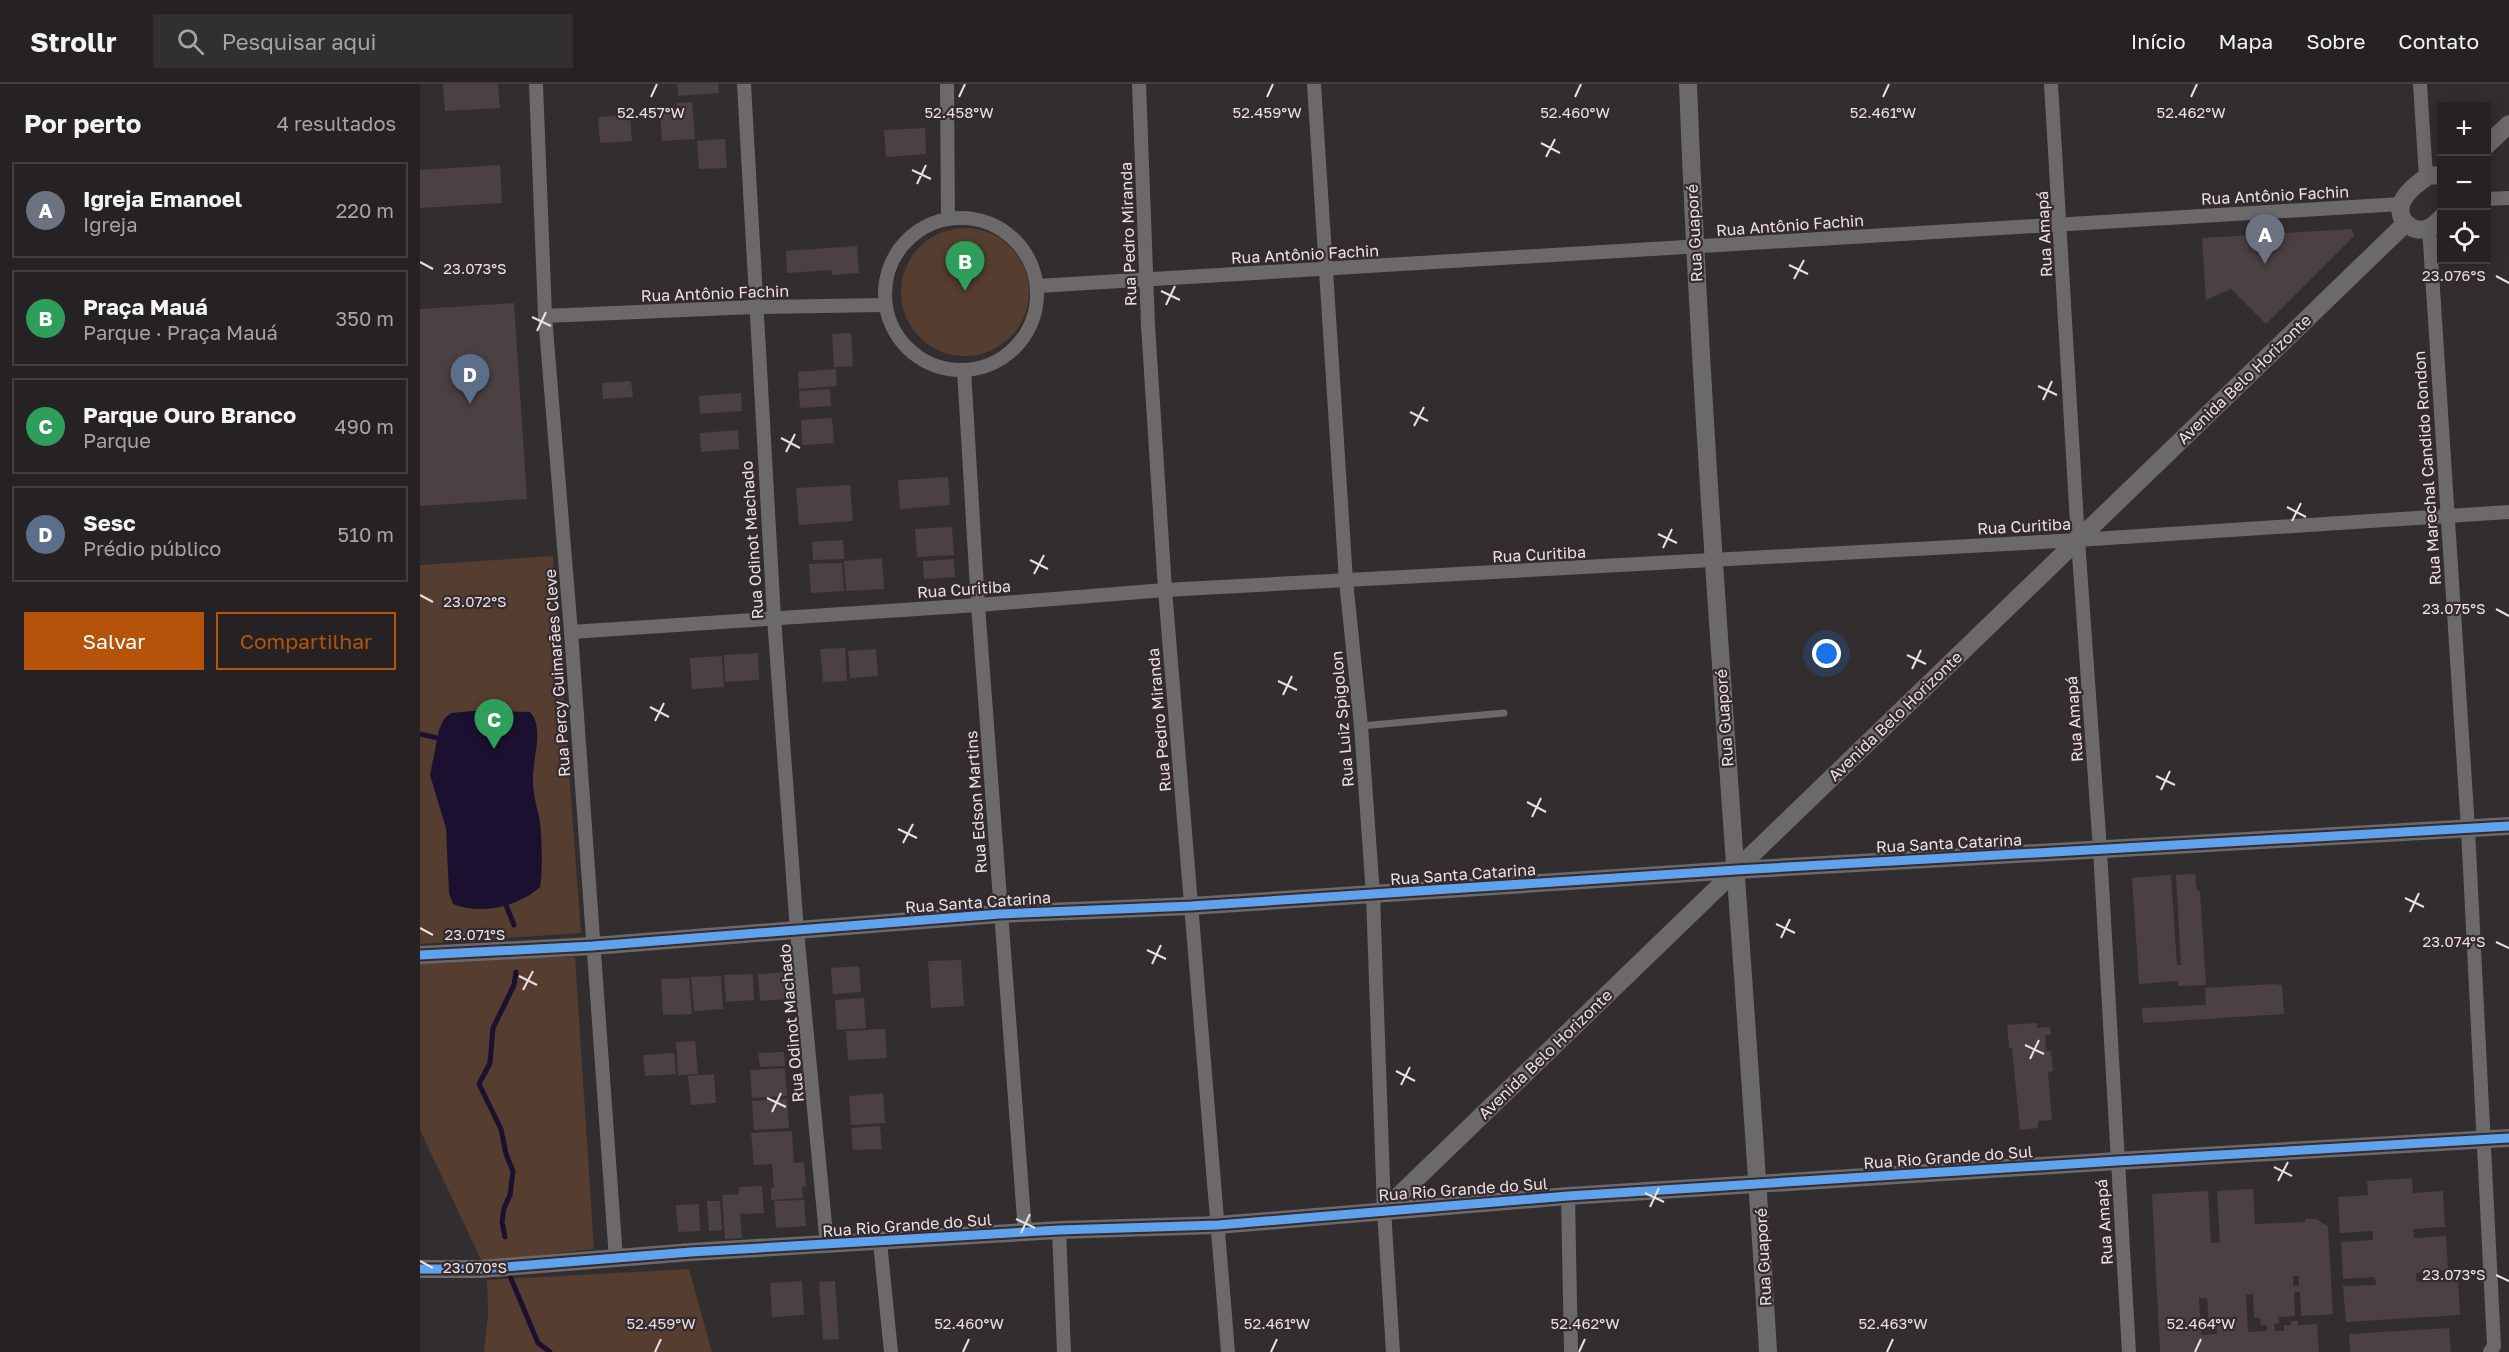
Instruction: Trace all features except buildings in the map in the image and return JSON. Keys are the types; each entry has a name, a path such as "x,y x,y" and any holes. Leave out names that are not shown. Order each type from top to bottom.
{"street":[{"name":"Rua Percy Guimarães Cleve","path":"536,84 545,316 571,632 616,1259"},
{"name":"Rua Odinot Machado","path":"744,84 754,307 774,618 797,931 827,1245"},
{"path":"947,84 948,219"},
{"name":"Rua Pedro Miranda","path":"1139,84 1146,279 1165,590 1228,1352"},
{"name":"Rua Luiz Spigolon","path":"1314,84 1346,581 1373,895 1384,1210 1393,1352"},
{"name":"Rua Guaporé","path":"1688,84 1694,248 1713,561 1768,1352"},
{"name":"Rua Amapá","path":"2052,84 2078,540 2100,850 2128,1352"},
{"path":"2420,84 2434,177 2404,197 2400,213 2411,228 2420,230 2435,222"},
{"path":"2491,142 2509,124"},
{"path":"2491,199 2509,198"},
{"name":"Rua Antônio Fachin","path":"1037,286 1326,271 2401,204"},
{"path":"948,219 973,219 997,227 1016,242 1030,262 1037,286 1036,307 1030,327 1019,344 994,362 964,370 942,367 921,359 904,345 892,326 885,305 887,275 899,249 913,235 930,224 948,219"},
{"name":"Rua Marechal Candido Rondon","path":"2435,222 2446,516 2468,829 2492,1349"},
{"name":"Avenida Belo Horizonte","path":"1384,1210 2406,223"},
{"name":"Rua Antônio Fachin","path":"545,316 754,307 885,305"},
{"name":"Rua Edson Martins","path":"964,370 978,605 1024,1232"},
{"name":"Rua Curitiba","path":"571,632 1165,590 2078,540 2509,512"},
{"name":"Rua Santa Catarina","path":"420,955 593,946 1000,914 1191,906 1736,870 2509,826"},
{"name":"Rua Rio Grande do Sul","path":"420,1269 481,1269 1059,1230 1218,1225 1568,1196 2509,1138"},
{"path":"1568,1196 1571,1352"},
{"path":"1059,1230 1064,1352"},
{"path":"880,1242 891,1352"},
{"path":"2492,1349 2509,1345"}],"lane":[{"path":"1360,726 1504,713"}],"shaded area":[{"path":"965,228 989,233 1010,247 1024,268 1029,292 1024,316 1010,337 989,351 965,356 941,351 920,337 906,316 901,292 906,268 920,247 941,233"},
{"path":"553,556 581,933 420,944 420,565"},
{"path":"530,712 537,726 533,780 541,831 540,887 521,900 487,909 453,904 449,893 446,828 430,775 439,730 444,719 451,713"},
{"path":"575,957 594,1249 482,1262 420,1130 420,959"},
{"path":"689,1269 712,1352 484,1352 488,1315 487,1280"}],"waterway":[{"path":"420,734 442,739"},
{"path":"504,900 514,925"},
{"path":"505,1237 502,1222 504,1208 510,1195 513,1171 506,1154 501,1129 479,1084 490,1063 493,1028 514,985 516,972"},
{"path":"510,1276 538,1343 550,1352"}],"cycle path":[{"path":"420,955 593,946 1000,914 1191,906 1736,870 2509,826"},
{"path":"420,1269 481,1269 691,1252 1059,1230 1218,1225 1568,1196 2509,1138"}],"place":[{"name":"Igreja Emanoel","path":"2265,264"},
{"name":"Praça Mauá","path":"965,291"},
{"name":"Sesc","path":"470,404"},
{"name":"Parque Ouro Branco","path":"494,749"}]}
